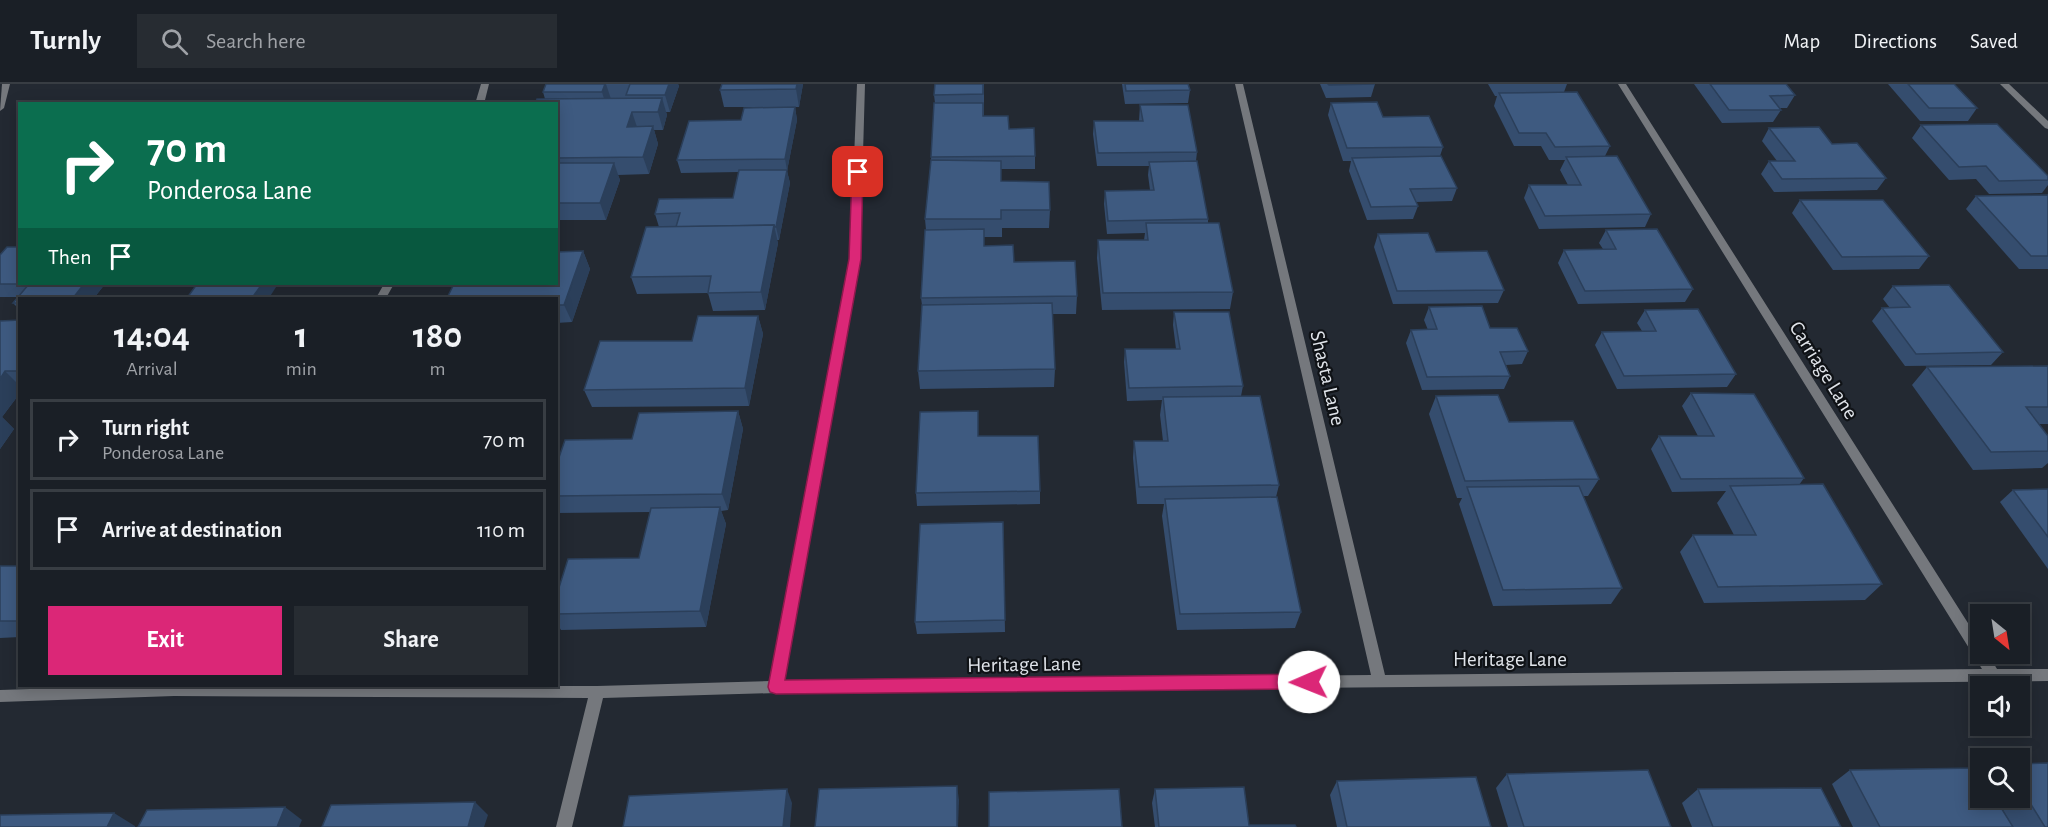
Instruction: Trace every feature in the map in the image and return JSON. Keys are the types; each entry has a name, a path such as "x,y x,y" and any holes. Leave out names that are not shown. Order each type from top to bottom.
{"street":[{"path":"0,108 6,84"},
{"path":"479,102 485,84"},
{"path":"776,687 855,259 861,84"},
{"name":"Shasta Lane","path":"1239,84 1379,681"},
{"name":"Carriage Lane","path":"1622,84 1994,676"},
{"path":"2004,84 2048,126"},
{"name":"Heritage Lane","path":"1994,676 2048,675"},
{"name":"Heritage Lane","path":"0,696 176,688 597,692 776,687 1970,676"},
{"path":"564,827 597,692"}],"building":[{"path":"546,84 605,84 602,92 543,92"},
{"path":"630,84 669,84 665,95 626,95"},
{"path":"722,84 797,84 796,89 720,90"},
{"path":"935,84 983,84 983,94 934,95"},
{"path":"1125,84 1188,84 1190,90 1126,91"},
{"path":"1328,84 1375,84 1329,85"},
{"path":"1710,84 1786,84 1795,95 1770,96 1781,110 1729,110"},
{"path":"1908,84 1954,84 1977,108 1929,108"},
{"path":"1577,92 1610,146 1555,147 1546,133 1519,133 1499,93"},
{"path":"662,98 658,112 632,112 627,127 653,126 643,157 558,158 558,102 536,102 537,99"},
{"path":"1377,102 1383,117 1429,116 1443,147 1347,148 1331,103"},
{"path":"934,103 983,103 983,116 1008,116 1009,129 1034,128 1035,156 931,157"},
{"path":"1140,105 1188,105 1197,152 1098,153 1094,121 1143,121"},
{"path":"795,107 785,159 677,160 689,121 741,120 744,108"},
{"path":"1997,124 2048,176 2048,180 1999,181 1986,166 1959,167 1921,125"},
{"path":"1819,127 1832,144 1857,143 1886,178 1782,179 1769,161 1795,161 1769,128"},
{"path":"1441,156 1457,188 1410,189 1418,206 1371,207 1352,158"},
{"path":"1617,156 1651,214 1545,216 1529,185 1581,185 1566,157"},
{"path":"931,160 1001,161 1001,181 1049,182 1050,210 1001,210 1001,219 925,219"},
{"path":"1197,161 1208,219 1108,221 1105,191 1154,190 1149,162"},
{"path":"558,163 614,163 600,203 558,203"},
{"path":"739,170 787,170 776,227 774,225 676,227 680,213 655,214 659,199 733,198"},
{"path":"2048,195 2048,256 2031,256 1976,196"},
{"path":"1800,200 1883,200 1929,256 1842,257"},
{"path":"1146,223 1219,223 1233,292 1103,293 1098,240 1148,240"},
{"path":"774,225 761,292 708,293 711,276 631,277 646,227"},
{"path":"984,229 984,246 1013,245 1014,262 1075,261 1077,296 921,298 925,230"},
{"path":"1657,229 1693,289 1585,291 1564,250 1616,249 1606,230"},
{"path":"1428,233 1436,252 1487,251 1504,290 1397,291 1378,234"},
{"path":"7,247 18,247 18,284 0,284 0,255"},
{"path":"583,251 564,305 558,305 558,297 448,297 454,285 558,285 558,252"},
{"path":"28,285 83,285 74,297 18,297"},
{"path":"196,285 261,285 253,297 188,297"},
{"path":"1949,285 2003,352 1916,354 1882,308 1910,307 1893,286"},
{"path":"1052,303 1055,369 918,371 922,305"},
{"path":"1482,306 1490,328 1517,328 1528,351 1500,352 1510,376 1427,377 1411,330 1437,329 1429,307"},
{"path":"1698,309 1736,374 1624,376 1602,332 1656,331 1645,310"},
{"path":"1174,312 1229,312 1243,386 1129,388 1125,349 1180,349"},
{"path":"698,316 758,316 745,388 584,390 600,341 692,341"},
{"path":"18,320 18,371 5,371 0,379 0,321"},
{"path":"2048,366 2048,407 2026,407 2048,436 2048,451 1991,452 1927,367"},
{"path":"1691,393 1754,394 1804,478 1681,479 1659,436 1714,436"},
{"path":"1498,395 1509,422 1573,421 1599,479 1465,481 1436,396"},
{"path":"1260,396 1279,485 1139,487 1134,441 1168,441 1163,397"},
{"path":"738,411 722,494 558,496 558,460 565,440 632,439 639,413"},
{"path":"978,411 978,436 1038,436 1040,491 916,493 920,412"},
{"path":"1823,484 1882,584 1718,587 1693,535 1756,535 1730,486"},
{"path":"1579,486 1622,588 1503,590 1467,487"},
{"path":"2048,489 2048,537 2013,490"},
{"path":"1277,497 1301,612 1180,614 1165,499"},
{"path":"720,507 700,611 558,614 558,591 568,559 639,558 651,508"},
{"path":"1003,522 1005,620 915,622 920,524"},
{"path":"0,566 18,566 18,621 0,621"},
{"path":"2048,763 2048,827 2045,827 2030,803 2030,764"},
{"path":"1970,768 1970,808 2001,808 2013,827 1880,827 1850,770"},
{"path":"1648,770 1671,827 1524,827 1507,774"},
{"path":"1476,777 1491,827 1347,827 1337,781"},
{"path":"957,786 957,827 815,827 819,789"},
{"path":"1244,787 1249,825 1295,825 1296,827 1159,827 1155,789"},
{"path":"1821,788 1841,827 1713,827 1698,789"},
{"path":"787,789 783,827 623,827 629,796"},
{"path":"1119,789 1122,827 989,827 989,792"},
{"path":"475,802 468,827 322,827 331,805"},
{"path":"285,807 277,827 138,827 147,810"},
{"path":"114,813 107,827 0,827 0,815"}],"route":[{"path":"858,172 855,259 776,687 1309,682"}]}
